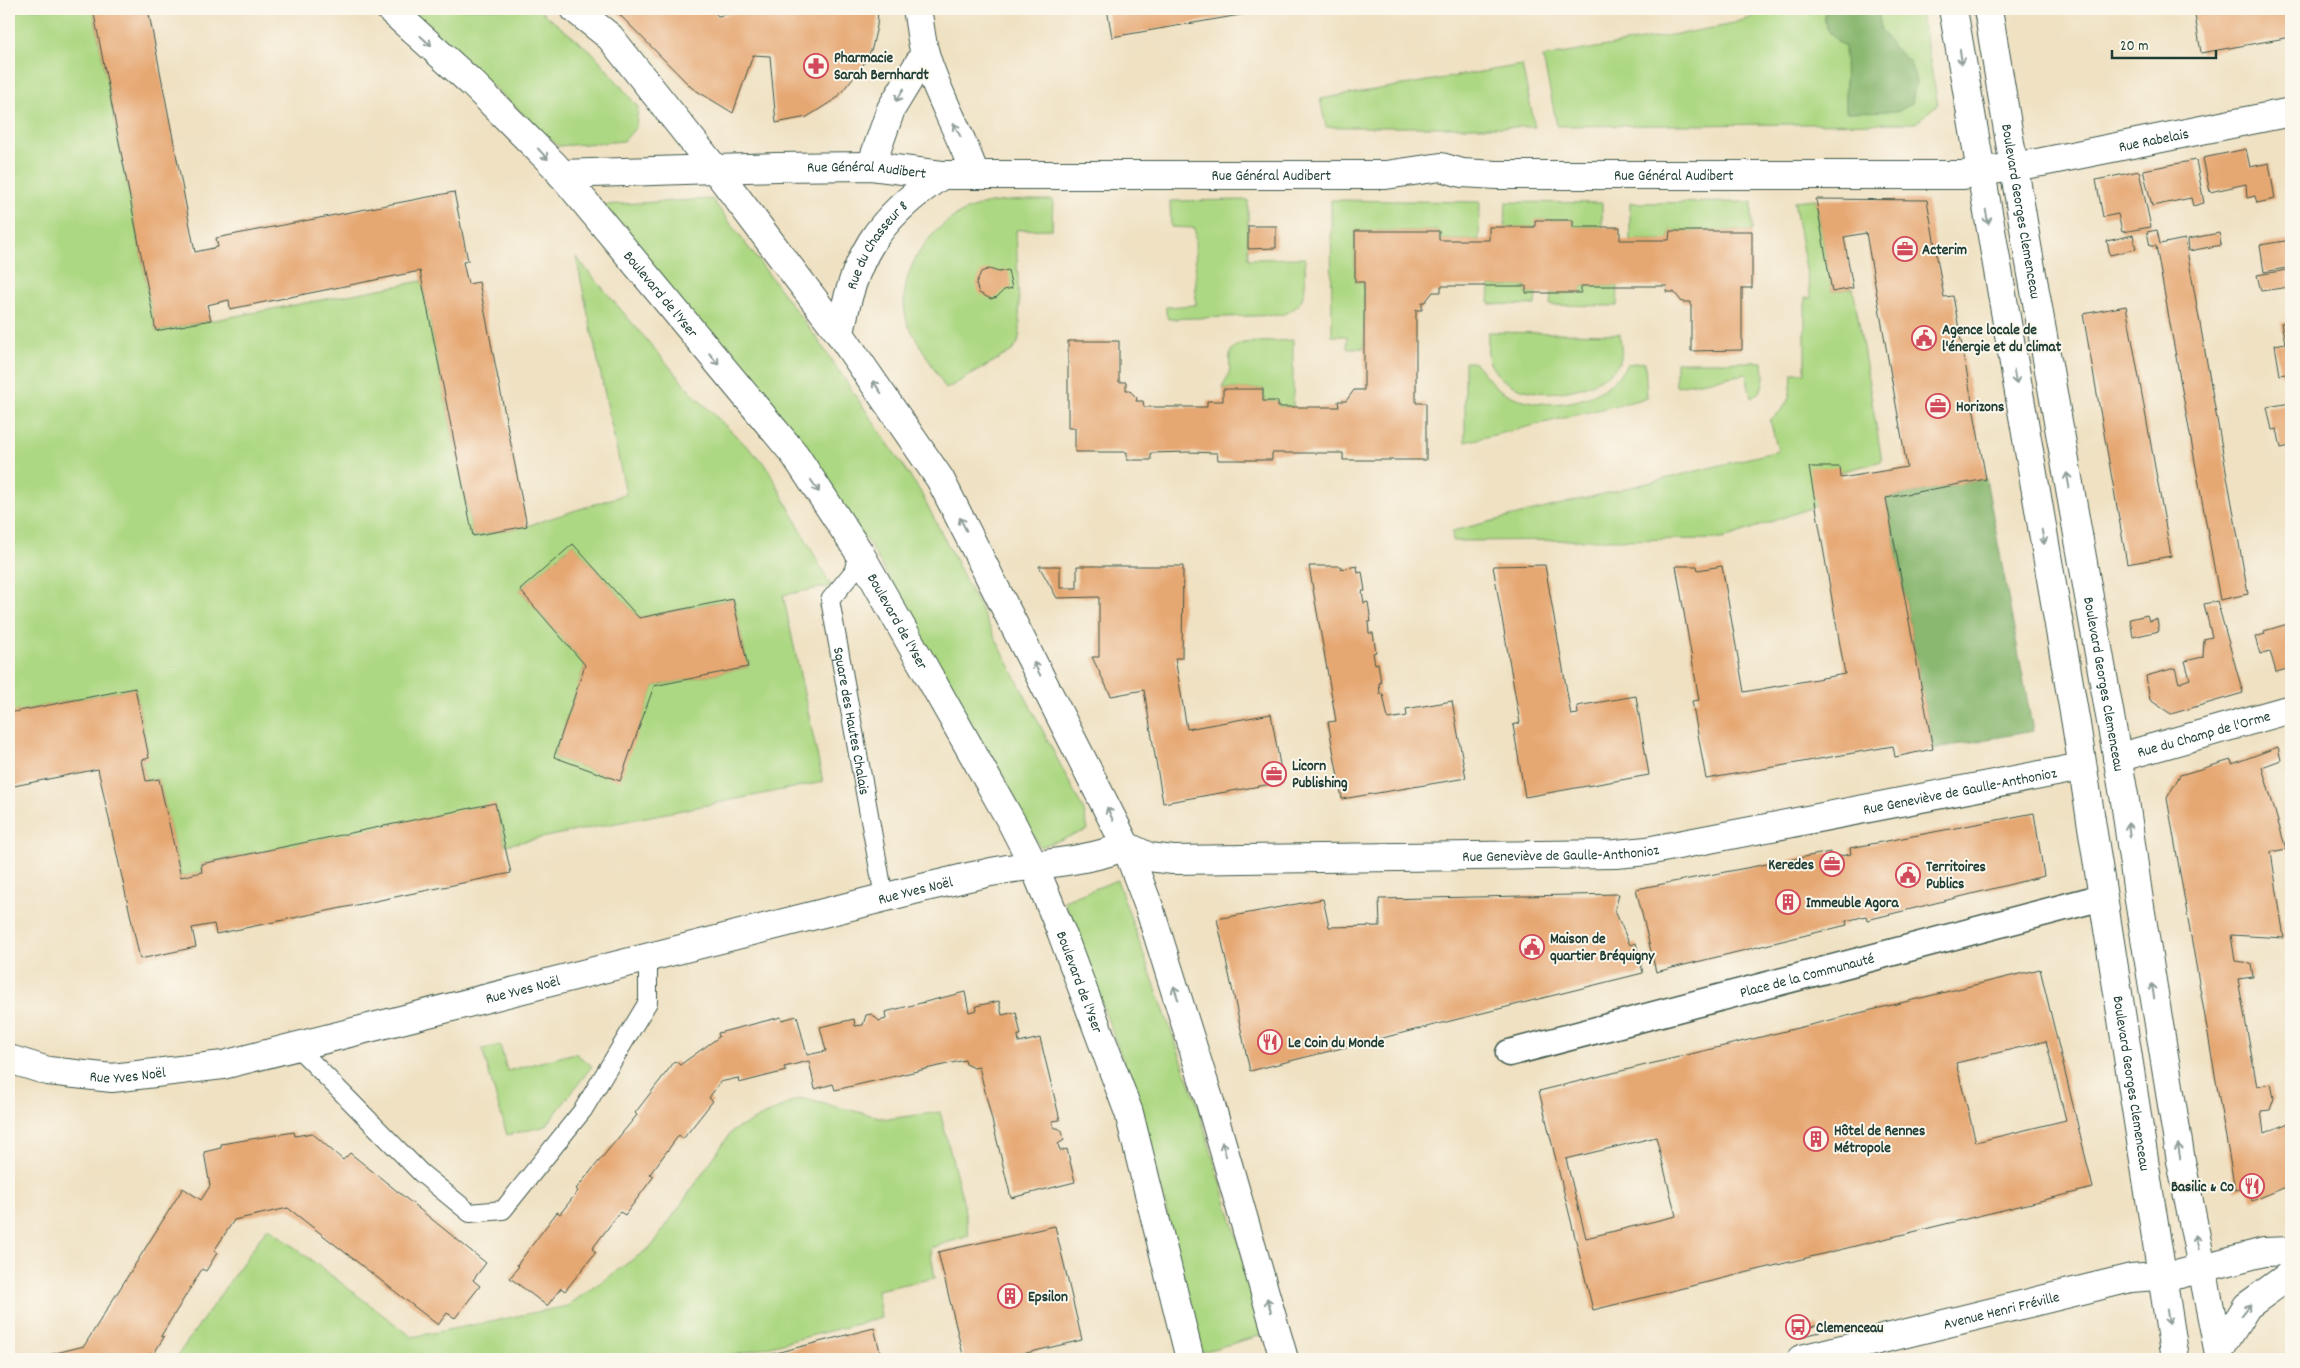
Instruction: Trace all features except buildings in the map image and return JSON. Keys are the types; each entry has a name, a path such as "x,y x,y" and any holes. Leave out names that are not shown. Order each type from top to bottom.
{"main road":[{"name":"Boulevard de l'Yser","path":"390,9 512,121 561,174 795,456 859,552 1034,866 1061,931 1129,1113 1190,1359"},
{"path":"575,9 610,37 715,169 840,334 940,479 1126,846 1149,907 1210,1102 1284,1359"},
{"path":"917,9 925,53 951,118 964,143 974,175"},
{"name":"Boulevard Georges Clemenceau","path":"1953,9 2082,766 2175,1359"},
{"name":"Boulevard Georges Clemenceau","path":"1988,9 2117,758 2180,1161 2220,1355"},
{"path":"871,166 891,109 925,53"},
{"name":"Rue Rabelais","path":"1980,173 2291,112"},
{"name":"Rue Général Audibert","path":"561,174 871,166 942,175 1386,175 1440,167 1478,175 1507,176 1963,175 1980,173"},
{"name":"Rue du Chasseur 8","path":"840,334 845,305 869,244 894,213 916,192 942,175"},
{"name":"Rue du Champ de l'Orme","path":"2117,758 2291,709"},
{"name":"Rue Geneviève de Gaulle-Anthonioz","path":"1126,846 1149,857 1174,860 1616,854 1647,850 2082,766"},
{"path":"1034,866 1058,864 1112,852 1126,846"},
{"name":"Rue Yves Noël","path":"9,1059 48,1071 112,1078 223,1064 648,958 784,921 1000,870 1034,866"},
{"name":"Avenue Henri Fréville","path":"1801,1359 2131,1278 2180,1274 2264,1252 2291,1251"},
{"path":"2220,1355 2247,1306 2291,1274"}],"street":[{"name":"Place de la Communauté","path":"1509,1053 2103,897"}],"lane":[{"name":"Square des Hautes Chalais","path":"859,552 853,572 830,600 884,897"},
{"path":"297,1047 421,1172 470,1213 503,1210 584,1110 648,1002 648,958"}],"green space":[{"path":"9,9 93,9 156,331 422,281 473,536 527,526 626,494 576,257 692,393 766,465 831,586 783,595 823,782 505,845 495,804 201,864 202,872 181,877 159,779 146,781 142,760 149,758 135,688 9,713","holes":["573,544 639,618 733,599 748,667 654,686 619,780 554,757 585,665 520,590"]},
{"path":"409,9 538,9 594,54 638,107 636,127 624,141 558,146"},
{"path":"1767,9 1920,9 1938,104 1916,123 1557,126 1543,57 1724,26 1750,18"},
{"path":"1827,9 1878,9 1881,30 1893,47 1910,62 1916,82 1912,103 1899,111 1846,112 1845,47 1836,40 1826,26 1825,15"},
{"path":"1522,65 1535,127 1326,127 1320,99"},
{"path":"712,199 818,340 920,491 1084,811 1088,830 1040,847 870,545 602,205"},
{"path":"1816,199 1832,292 1853,288 1882,461 1840,472 1816,506 1722,539 1453,541 1452,531 1778,451 1770,420 1782,410 1788,400 1792,373 1805,373 1805,298 1811,298 1794,201"},
{"path":"1053,200 1052,229 1016,230 1020,330 1018,343 1012,351 946,389 908,325 904,307 905,289 910,272 928,240 941,226 956,216 986,204"},
{"path":"1248,200 1248,259 1305,258 1304,293 1297,306 1280,315 1168,319 1166,307 1196,305 1195,228 1171,227 1170,201"},
{"path":"1331,200 1480,202 1479,240 1439,240 1439,231 1355,231 1355,282 1364,282 1364,348 1347,348 1347,336 1332,336"},
{"path":"1506,202 1602,203 1602,227 1573,227 1573,220 1536,220 1535,227 1505,227"},
{"path":"1752,202 1752,231 1670,231 1669,240 1630,240 1630,203"},
{"path":"1490,286 1526,286 1526,293 1536,293 1535,305 1489,304"},
{"path":"1581,286 1618,286 1617,306 1550,305 1551,293 1581,293"},
{"path":"1488,332 1620,334 1621,358 1619,364 1613,370 1591,384 1559,392 1526,390 1511,385 1499,376 1490,363"},
{"path":"1293,340 1293,407 1278,407 1278,401 1263,401 1263,389 1223,389 1229,373 1231,351 1237,345"},
{"path":"1465,362 1474,362 1500,390 1516,398 1551,404 1569,402 1603,390 1627,364 1645,362 1647,398 1465,442"},
{"path":"1676,362 1763,362 1762,387 1751,398 1746,374 1676,386"},
{"path":"1986,479 2033,731 1933,749 1886,498"},
{"path":"1117,880 1196,1100 1266,1334 1202,1352 1141,1110 1064,901"},
{"path":"500,1045 507,1071 575,1053 592,1066 546,1126 507,1135 482,1049"},
{"path":"800,1098 888,1119 940,1112 963,1201 969,1236 930,1248 935,1278 877,1290 881,1318 719,1359 175,1359 268,1227 412,1337 567,1306 652,1246 732,1131"}],"place":[{"name":"Pharmacie Sarah Bernhardt","path":"816,66"},
{"name":"Acterim","path":"1905,249"},
{"name":"Agence locale de l'énergie et du climat","path":"1924,338"},
{"name":"Horizons","path":"1938,406"},
{"name":"Licorn Publishing","path":"1274,774"},
{"name":"Keredes","path":"1832,864"},
{"name":"Territoires Publics","path":"1908,875"},
{"name":"Immeuble Agora","path":"1788,902"},
{"name":"Maison de quartier Bréquigny","path":"1532,947"},
{"name":"Le Coin du Monde","path":"1270,1042"},
{"name":"Hôtel de Rennes Métropole","path":"1816,1139"},
{"name":"Basilic & Co","path":"2252,1186"},
{"name":"Epsilon","path":"1010,1296"},
{"name":"Clemenceau","path":"1798,1327"}]}
